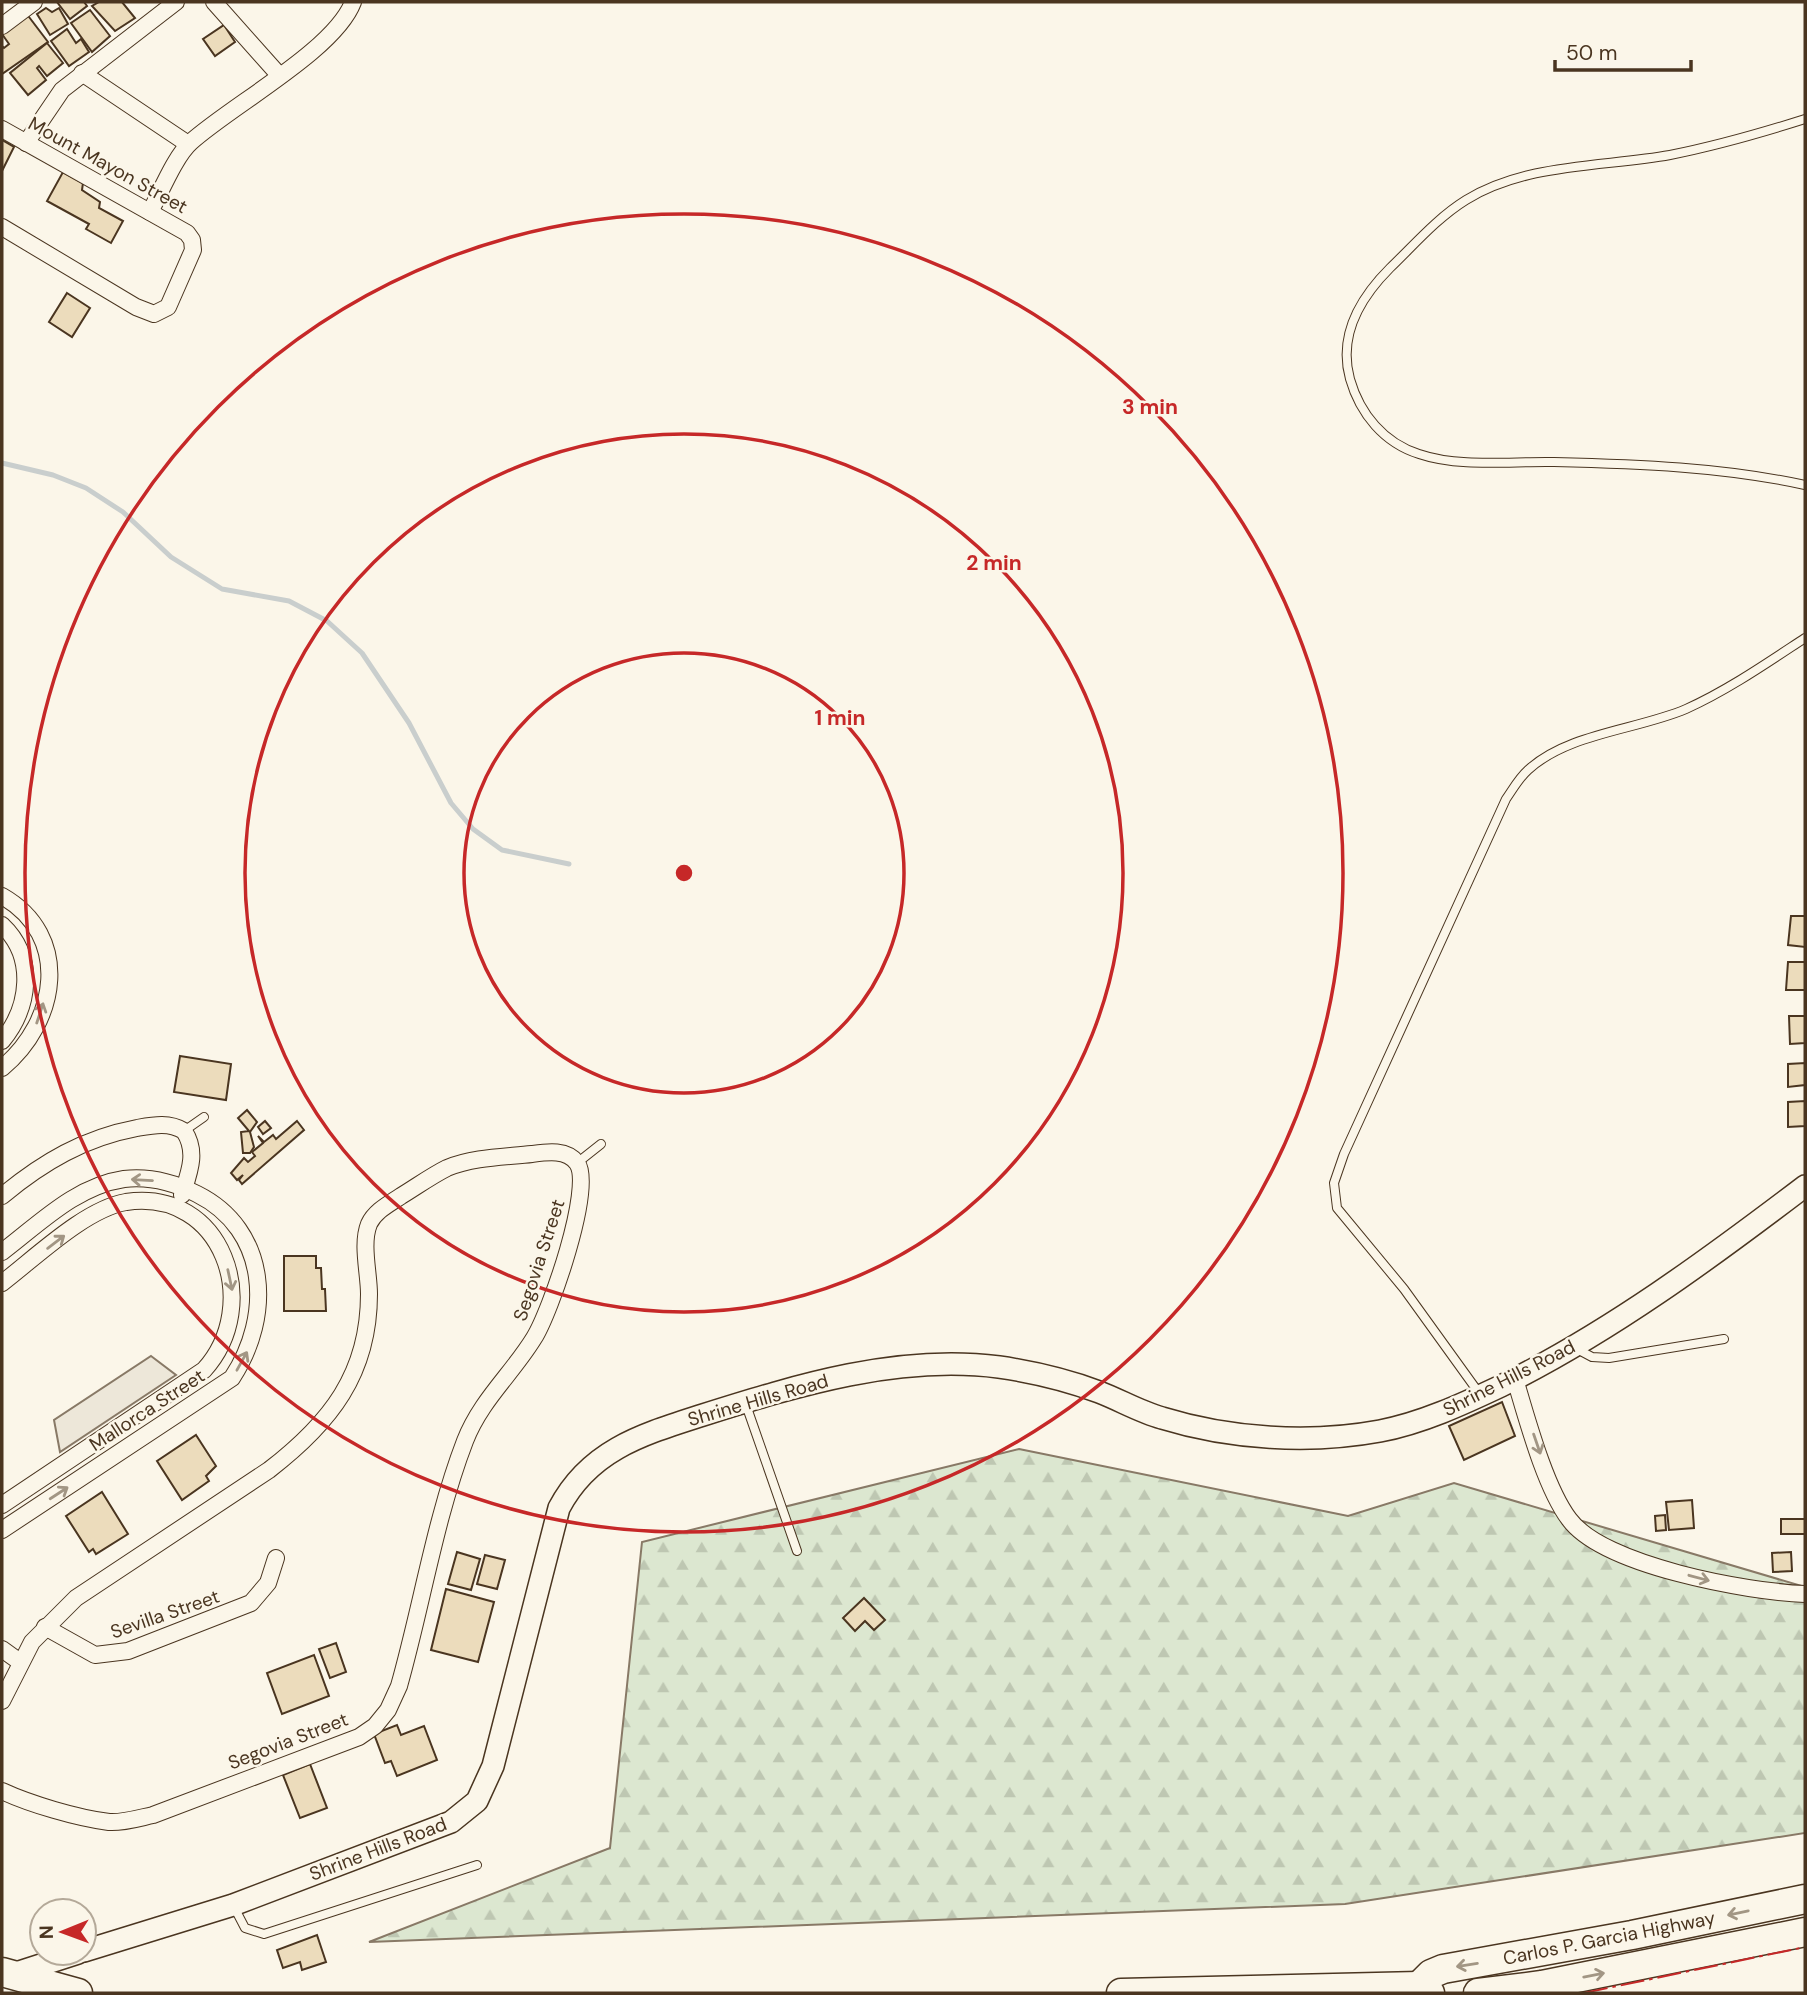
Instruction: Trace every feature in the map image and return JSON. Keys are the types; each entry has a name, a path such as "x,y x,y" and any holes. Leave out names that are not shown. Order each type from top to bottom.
{"highway":[{"name":"Carlos P. Garcia Highway","path":"1121,1993 1424,1990 1430,1974 1443,1969 1537,1953 1805,1899"},
{"name":"Carlos P. Garcia Highway","path":"1478,1993 1542,1985 1805,1932"},
{"path":"5,1975 78,1993"}],"street":[{"path":"5,19 34,2"},
{"path":"26,143 52,102 82,72 176,2"},
{"path":"214,2 279,75"},
{"path":"150,212 188,144 339,28 353,2"},
{"path":"82,72 188,144"},
{"name":"Mount Mayon Street","path":"2,130 187,233 192,240 192,250 168,307 160,313 136,307 2,227"},
{"path":"2,895 29,914 41,931 47,950 49,971 39,1020 29,1039 2,1068"},
{"path":"2,925 16,941 26,977 21,1012 2,1041"},
{"path":"22,957 47,950"},
{"path":"2,1196 58,1155 101,1136 161,1125 184,1131 192,1154 179,1206 144,1201 105,1209 87,1218 2,1283"},
{"path":"2,1701 20,1662 45,1627 95,1582 269,1469 298,1447 324,1422 342,1397 357,1368 369,1305 366,1238 374,1216 438,1173 466,1162 547,1152 568,1155 577,1163"},
{"name":"Segovia Street","path":"2,1791 90,1818 111,1822 131,1820 339,1745 375,1726 388,1710 399,1686 454,1475 469,1431 488,1396 521,1356 546,1317 581,1199 582,1175 577,1163"},
{"name":"Mallorca Street","path":"2,1252 76,1196 93,1187 143,1178 185,1188 221,1210 246,1238 258,1276 257,1319 244,1359 232,1378 2,1530"},
{"name":"Shrine Hills Road","path":"98,1947 233,1905 431,1830 466,1812 486,1787 493,1766 553,1527 568,1491 580,1475 619,1446 745,1402 840,1376 914,1367 974,1364 1070,1382 1161,1418 1190,1425 1247,1434 1317,1438 1384,1431 1429,1417 1481,1396 1573,1347 1668,1285 1805,1186"},
{"name":"Mallorca Street","path":"2,1505 204,1370 226,1342 230,1324 232,1281 225,1261 206,1229 193,1215 179,1206"},
{"path":"1515,1379 1560,1505 1582,1533 1595,1542 1629,1556 1704,1579 1755,1590 1805,1594"},
{"path":"141,1413 153,1431"},
{"name":"Sevilla Street","path":"45,1627 95,1655 128,1651 251,1603 268,1583 276,1558"},
{"path":"2,1649 20,1662"},
{"path":"5,1975 32,1967"}],"lane":[{"path":"1805,119 1669,155 1581,166 1517,179 1466,200 1437,222 1370,291 1352,323 1346,365 1360,407 1371,422 1401,447 1421,455 1463,460 1667,466 1805,485"},
{"path":"1481,1396 1404,1289 1337,1208 1334,1183 1344,1154 1506,799 1527,771 1550,754 1578,742 1636,727 1689,708 1805,638"},
{"path":"184,1131 204,1117"},
{"path":"577,1163 601,1144"},
{"path":"1573,1347 1601,1358 1724,1339"},
{"path":"745,1402 797,1551"},
{"path":"233,1905 246,1928 264,1934 477,1865"}],"green space":[{"path":"1019,1449 1348,1516 1454,1483 1805,1587 1805,1833 1345,1904 369,1942 610,1848 642,1542"}],"shaded area":[{"path":"151,1356 176,1375 60,1452 54,1420"}],"building":[{"path":"57,2 84,2 87,6 70,19"},
{"path":"99,2 122,2 135,18 115,31 92,6"},
{"path":"46,8 52,12 59,8 68,24 50,35 37,14"},
{"path":"90,10 110,36 92,52 71,23"},
{"path":"26,13 48,42 2,74 2,46 4,48 9,44 2,34"},
{"path":"224,25 235,42 215,56 203,39"},
{"path":"67,29 76,43 81,39 89,52 69,66 51,41"},
{"path":"47,43 63,63 47,76 39,66 37,68 46,80 28,95 10,73"},
{"path":"2,140 14,147 2,171"},
{"path":"63,172 83,183 82,190 100,202 99,208 123,221 111,243 86,229 89,224 47,201"},
{"path":"67,293 90,308 72,337 49,322"},
{"path":"1791,916 1805,916 1805,947 1788,945"},
{"path":"1788,962 1805,962 1805,990 1786,990"},
{"path":"1789,1016 1805,1016 1805,1043 1790,1044"},
{"path":"180,1056 231,1064 226,1100 174,1092"},
{"path":"1805,1063 1805,1085 1788,1087 1788,1064"},
{"path":"1805,1101 1805,1126 1788,1127 1788,1102"},
{"path":"247,1110 257,1122 250,1132 254,1147 250,1153 243,1153 241,1132 249,1131 238,1118"},
{"path":"265,1121 271,1128 263,1134 258,1127"},
{"path":"297,1121 304,1130 242,1184 239,1180 243,1175 237,1180 231,1173 244,1158 248,1162 255,1156 252,1152 263,1143 258,1136 264,1142 273,1135 276,1139"},
{"path":"284,1256 316,1256 316,1268 321,1268 322,1289 325,1289 326,1311 284,1311"},
{"path":"1502,1402 1515,1436 1464,1460 1449,1426"},
{"path":"196,1435 216,1466 206,1476 209,1481 182,1500 157,1461"},
{"path":"102,1492 128,1534 96,1554 93,1549 89,1552 66,1516"},
{"path":"1692,1500 1694,1528 1669,1530 1666,1502"},
{"path":"1665,1515 1666,1530 1656,1531 1655,1516"},
{"path":"1781,1519 1805,1519 1805,1534 1781,1534"},
{"path":"457,1552 480,1559 471,1590 448,1584"},
{"path":"1791,1552 1792,1571 1773,1572 1772,1553"},
{"path":"485,1555 505,1560 497,1589 477,1584"},
{"path":"446,1589 494,1602 478,1662 431,1650"},
{"path":"864,1598 885,1620 874,1630 865,1621 855,1631 843,1618"},
{"path":"336,1643 346,1672 330,1678 319,1649"},
{"path":"314,1655 329,1696 282,1714 267,1673"},
{"path":"397,1725 401,1735 424,1726 437,1760 397,1776 391,1761 385,1763 374,1734"},
{"path":"310,1764 327,1808 300,1818 283,1775"},
{"path":"317,1935 326,1962 302,1970 300,1962 283,1968 277,1950"}],"waterway":[{"path":"2,463 53,475 86,488 123,512 171,557 222,589 289,601 327,621 362,653 409,723 451,803 473,829 502,850 569,864"}],"power":[{"path":"1584,1993 1805,1947"}]}
